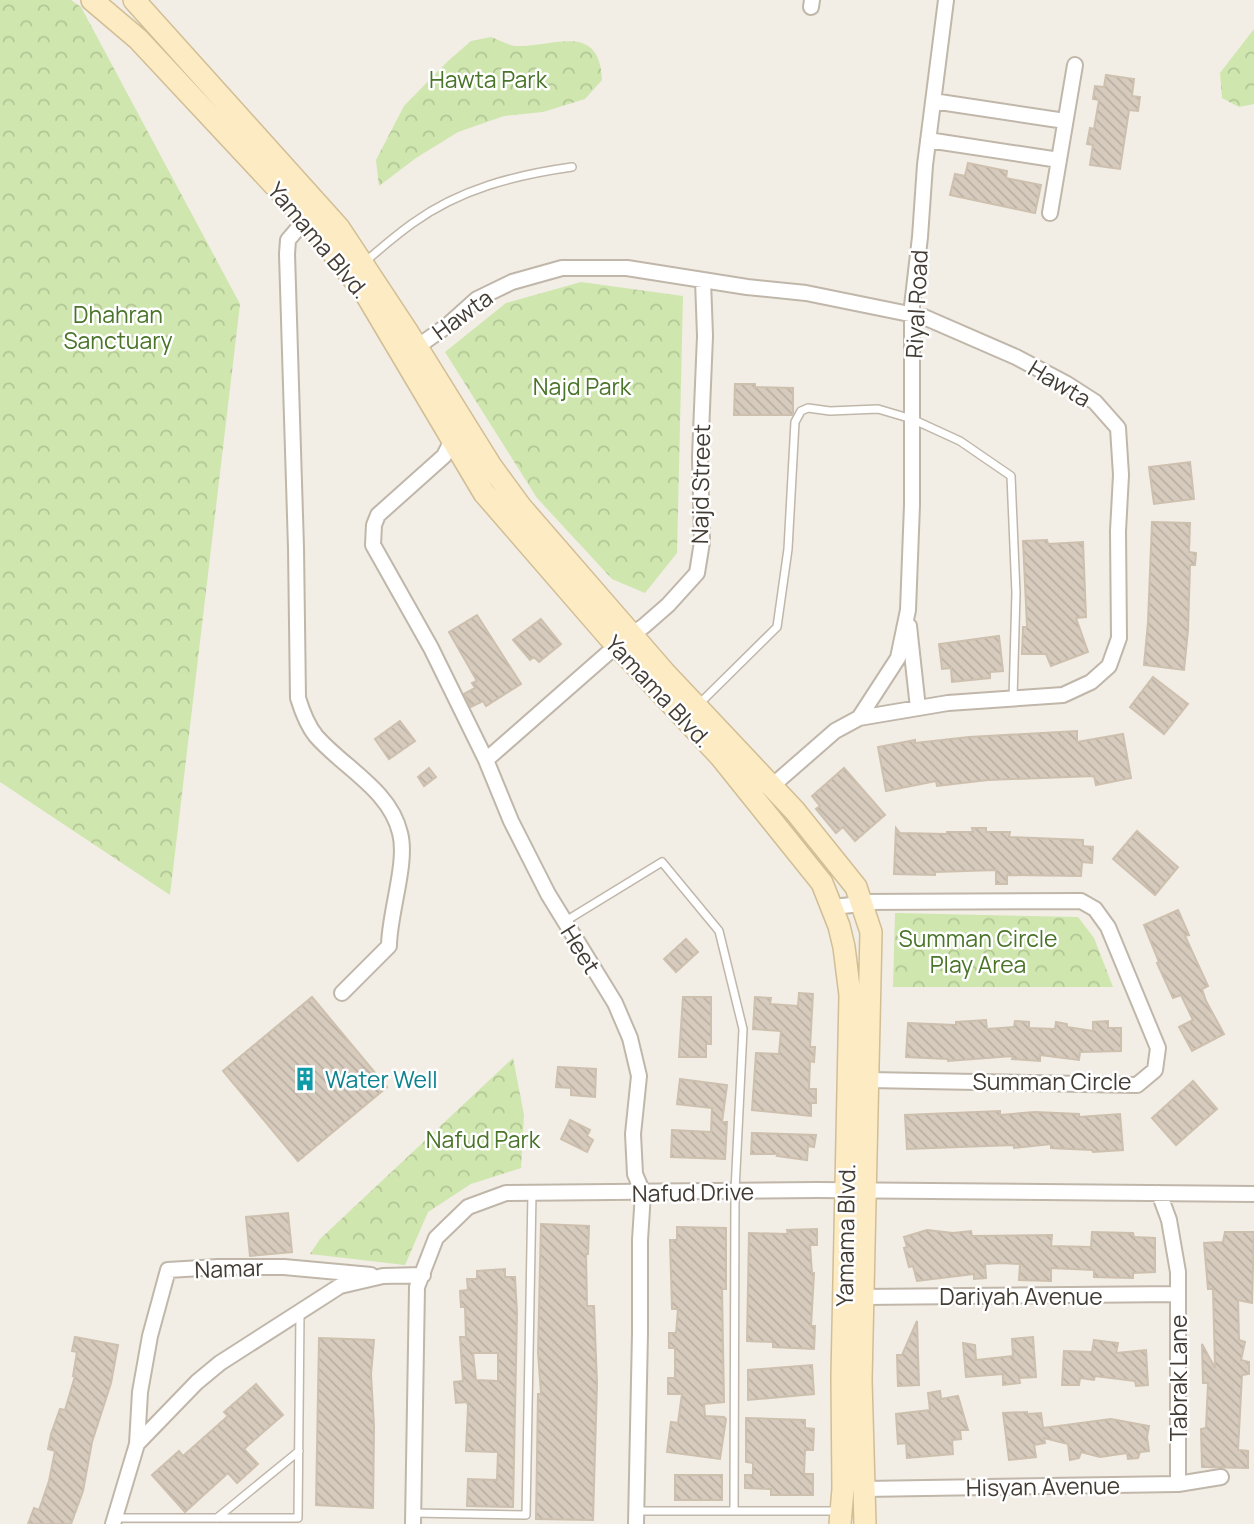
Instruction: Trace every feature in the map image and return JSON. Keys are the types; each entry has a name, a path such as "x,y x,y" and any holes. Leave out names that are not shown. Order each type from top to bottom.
{"main road":[{"name":"Yamama Blvd.","path":"92,0 138,39 306,219 367,296 484,494 624,640 697,707 772,786 856,887 871,932 869,1080 856,1190 842,1377 843,1489 840,1518"},
{"name":"Yamama Blvd.","path":"134,0 338,228 417,347 491,466 624,640 822,883 844,947 850,995 856,1190 863,1297 861,1380 865,1524"}],"street":[{"name":"Riyal Road","path":"918,708 908,610 912,314 928,140 946,0"},
{"path":"1051,214 1074,65"},
{"path":"933,101 1065,121"},
{"path":"928,140 1059,160"},
{"path":"306,219 288,240 287,254 298,698 303,715 316,736 388,804 401,836 389,946 342,993"},
{"name":"Hawta","path":"417,347 448,326 477,299 512,282 562,268 627,268 806,293 912,314 1016,357 1067,384 1095,402 1118,428 1121,475 1119,638 1109,666 1091,682 1063,695 948,703 859,718 835,732 772,786"},
{"name":"Najd Street","path":"486,760 668,605 697,573 702,542 700,457 705,336 703,280"},
{"name":"Heet","path":"452,440 444,456 378,515 374,525 373,545 431,648 486,760 511,821 564,922 615,1003 630,1038 639,1076 633,1134 635,1174 643,1193 636,1518"},
{"name":"Riyal Road","path":"859,718 898,658 908,610"},
{"name":"Summan Circle","path":"832,907 861,903 1081,901 1095,909 1108,927 1158,1048 1155,1070 1138,1085 869,1080"},
{"name":"Nafud Drive","path":"413,1518 417,1287 436,1238 468,1207 506,1192 856,1190 1254,1194"},
{"name":"Tabrak Lane","path":"1159,1192 1169,1220 1178,1272 1178,1484"},
{"name":"Namar","path":"114,1521 137,1444 140,1392 150,1336 168,1270 218,1266 284,1266 383,1276 423,1275"},
{"name":"Namar","path":"137,1444 197,1382 220,1363 340,1286 383,1276"},
{"name":"Dariyah Avenue","path":"863,1297 1178,1294"},
{"name":"Hisyan Avenue","path":"864,1489 1178,1484 1222,1477"}],"lane":[{"path":"363,264 415,221 465,194 520,175 572,167"},
{"path":"697,707 777,627 788,549 797,416 808,408 830,411 878,409 912,419 960,441 1011,476 1016,593 1013,700"},
{"path":"564,922 662,862 719,931 743,1029 735,1191 734,1511"},
{"path":"413,1518 526,1515 532,1193"},
{"path":"114,1521 298,1518 300,1313"},
{"path":"216,1518 299,1451"},
{"path":"636,1518 734,1511 840,1518"}],"green space":[{"name":"Dhahran Sanctuary","path":"0,0 71,0 81,7 240,304 170,895 0,782"},
{"path":"1254,29 1254,104 1239,107 1222,98 1220,73"},
{"name":"Hawta Park","path":"491,37 517,46 572,41 584,44 593,50 599,62 602,80 585,99 543,112 504,116 458,132 416,158 379,186 376,160 404,106 471,41"},
{"name":"Najd Park","path":"581,282 683,296 677,553 645,593 612,579 537,498 445,352 506,303"},
{"name":"Summan Circle Play Area","path":"895,913 1078,917 1094,938 1113,987 893,987"},
{"name":"Nafud Park","path":"513,1058 524,1115 521,1168 471,1184 428,1212 405,1265 310,1254 320,1239"}],"building":[{"path":"1106,75 1134,79 1132,96 1140,97 1138,111 1129,110 1120,169 1090,165 1093,145 1087,144 1090,128 1094,129 1099,100 1093,99 1095,86 1104,87"},
{"path":"968,163 1007,171 1006,178 1041,185 1035,213 950,195 955,174 965,176"},
{"path":"735,384 793,388 792,415 734,415"},
{"path":"1190,462 1194,499 1154,504 1149,467"},
{"path":"1152,522 1190,523 1189,552 1196,553 1195,565 1190,565 1184,670 1144,665"},
{"path":"1047,540 1048,544 1083,542 1086,617 1076,618 1088,652 1051,666 1046,654 1022,654 1023,627 1027,627 1023,541"},
{"path":"477,615 521,684 486,706 483,701 471,707 464,694 475,688 472,683 477,681 449,632"},
{"path":"541,619 561,644 539,662 534,657 530,660 513,640"},
{"path":"999,636 1003,671 990,672 990,678 952,682 951,668 942,669 939,644"},
{"path":"1153,677 1188,704 1164,734 1130,707"},
{"path":"400,721 415,741 389,759 375,739"},
{"path":"1077,731 1077,742 1123,734 1131,778 1096,785 1094,776 988,780 937,786 936,781 886,791 878,747 915,740 915,743"},
{"path":"429,768 436,777 424,786 418,777"},
{"path":"844,768 885,815 855,841 843,827 836,833 816,809 820,806 812,796"},
{"path":"896,828 900,833 947,834 973,832 972,828 986,828 986,832 1010,832 1009,837 1083,840 1083,846 1093,847 1092,863 1082,862 1081,876 1007,875 1007,884 996,884 996,870 935,872 935,875 894,874"},
{"path":"1137,831 1178,867 1155,895 1113,859"},
{"path":"1178,910 1189,935 1185,936 1208,986 1202,989 1206,1001 1224,1034 1192,1051 1179,1027 1193,1020 1181,995 1173,998 1144,925"},
{"path":"686,939 698,952 676,972 664,959"},
{"path":"799,993 813,994 810,1047 815,1047 814,1062 810,1061 809,1089 816,1089 816,1103 811,1103 811,1116 752,1110 756,1053 779,1054 781,1031 753,1029 755,997 771,998 770,1004 798,1006"},
{"name":"Water Well","path":"312,997 387,1087 298,1161 223,1071"},
{"path":"683,997 711,997 711,1044 706,1044 706,1057 679,1057"},
{"path":"986,1020 987,1029 1014,1027 1015,1021 1029,1022 1029,1028 1055,1029 1056,1022 1067,1024 1067,1027 1093,1031 1093,1022 1108,1021 1108,1028 1121,1028 1121,1051 1080,1052 1079,1060 1040,1055 1040,1061 1012,1059 1013,1056 948,1061 906,1057 908,1023 956,1025 956,1022"},
{"path":"558,1067 596,1069 595,1097 571,1095 571,1088 556,1087"},
{"path":"680,1079 727,1085 722,1122 727,1122 725,1159 671,1157 672,1130 711,1132 712,1108 677,1104"},
{"path":"1193,1081 1217,1109 1176,1145 1152,1118"},
{"path":"1000,1111 1000,1115 1035,1112 1079,1114 1079,1117 1120,1114 1123,1150 1093,1152 1051,1148 1051,1144 1014,1148 1014,1145 907,1149 905,1115"},
{"path":"570,1120 590,1130 587,1136 593,1140 587,1152 561,1139"},
{"path":"752,1133 816,1135 814,1147 808,1146 807,1160 777,1156 778,1154 751,1154"},
{"path":"288,1213 292,1252 250,1256 246,1217"},
{"path":"541,1224 589,1226 586,1254 587,1306 594,1306 597,1383 593,1520 536,1519 538,1394 541,1394 538,1352"},
{"path":"677,1227 726,1228 726,1289 722,1289 724,1402 704,1404 705,1416 726,1419 720,1459 667,1452 671,1422 678,1423 682,1394 668,1394 668,1378 675,1378 675,1348 669,1348 669,1333 676,1333 678,1309 672,1309 670,1240 677,1240"},
{"path":"817,1229 817,1245 810,1245 814,1273 811,1326 815,1326 814,1349 773,1347 773,1342 747,1341 749,1233 788,1234 787,1230"},
{"path":"927,1230 953,1233 971,1231 972,1236 1052,1235 1051,1246 1091,1247 1092,1232 1133,1233 1134,1237 1155,1238 1155,1272 1133,1273 1133,1278 1094,1277 1094,1270 1051,1268 1051,1281 1019,1280 1020,1264 1001,1263 985,1264 986,1278 974,1279 974,1274 917,1281 913,1266 909,1267 904,1237"},
{"path":"1225,1232 1254,1232 1252,1303 1238,1300 1239,1340 1245,1342 1241,1360 1249,1362 1249,1374 1242,1375 1238,1450 1248,1451 1248,1468 1202,1467 1201,1429 1206,1428 1208,1383 1203,1383 1202,1344 1215,1368 1213,1289 1208,1289 1204,1243 1223,1242"},
{"path":"505,1269 505,1277 515,1277 517,1313 513,1507 467,1506 468,1479 497,1480 498,1452 466,1451 468,1406 467,1402 456,1403 454,1382 463,1381 460,1337 466,1337 465,1307 461,1307 460,1291 468,1290 467,1279 477,1279 477,1271","holes":["473,1353 498,1353 498,1381 476,1380"]},
{"path":"917,1321 919,1385 898,1386 897,1355 902,1355"},
{"path":"75,1337 118,1345 111,1383 92,1442 83,1491 71,1524 28,1524 34,1508 39,1510 49,1481 55,1451 48,1449 51,1434 60,1409 65,1410 75,1376 77,1352 72,1351"},
{"path":"1033,1337 1036,1377 1019,1378 1020,1383 1003,1385 1003,1374 966,1377 963,1343 975,1345 976,1360 1013,1356 1012,1339"},
{"path":"319,1338 374,1340 371,1374 374,1426 373,1508 316,1505"},
{"path":"1094,1340 1118,1343 1116,1353 1146,1350 1148,1385 1136,1386 1135,1381 1095,1376 1094,1380 1080,1378 1079,1385 1062,1385 1064,1351 1092,1352"},
{"path":"812,1365 814,1394 748,1400 748,1370"},
{"path":"256,1384 283,1415 244,1449 258,1464 237,1483 228,1473 185,1512 152,1475 179,1451 183,1456 228,1416 224,1412"},
{"path":"940,1391 941,1399 958,1396 968,1430 960,1430 961,1439 952,1440 953,1454 907,1458 906,1443 898,1444 896,1414 930,1410 928,1393"},
{"path":"1003,1413 1041,1413 1043,1428 1111,1419 1149,1426 1149,1451 1140,1452 1138,1458 1128,1459 1127,1453 1100,1457 1081,1452 1079,1458 1070,1460 1068,1444 1044,1438 1045,1443 1034,1445 1036,1457 1009,1460"},
{"path":"746,1418 805,1420 805,1428 814,1429 813,1450 805,1450 804,1474 813,1474 813,1495 771,1495 771,1489 745,1488 745,1475 753,1475 753,1463 746,1462"},
{"path":"675,1475 722,1475 722,1500 675,1500"}],"place":[{"name":"Water Well","path":"305,1079"}]}
